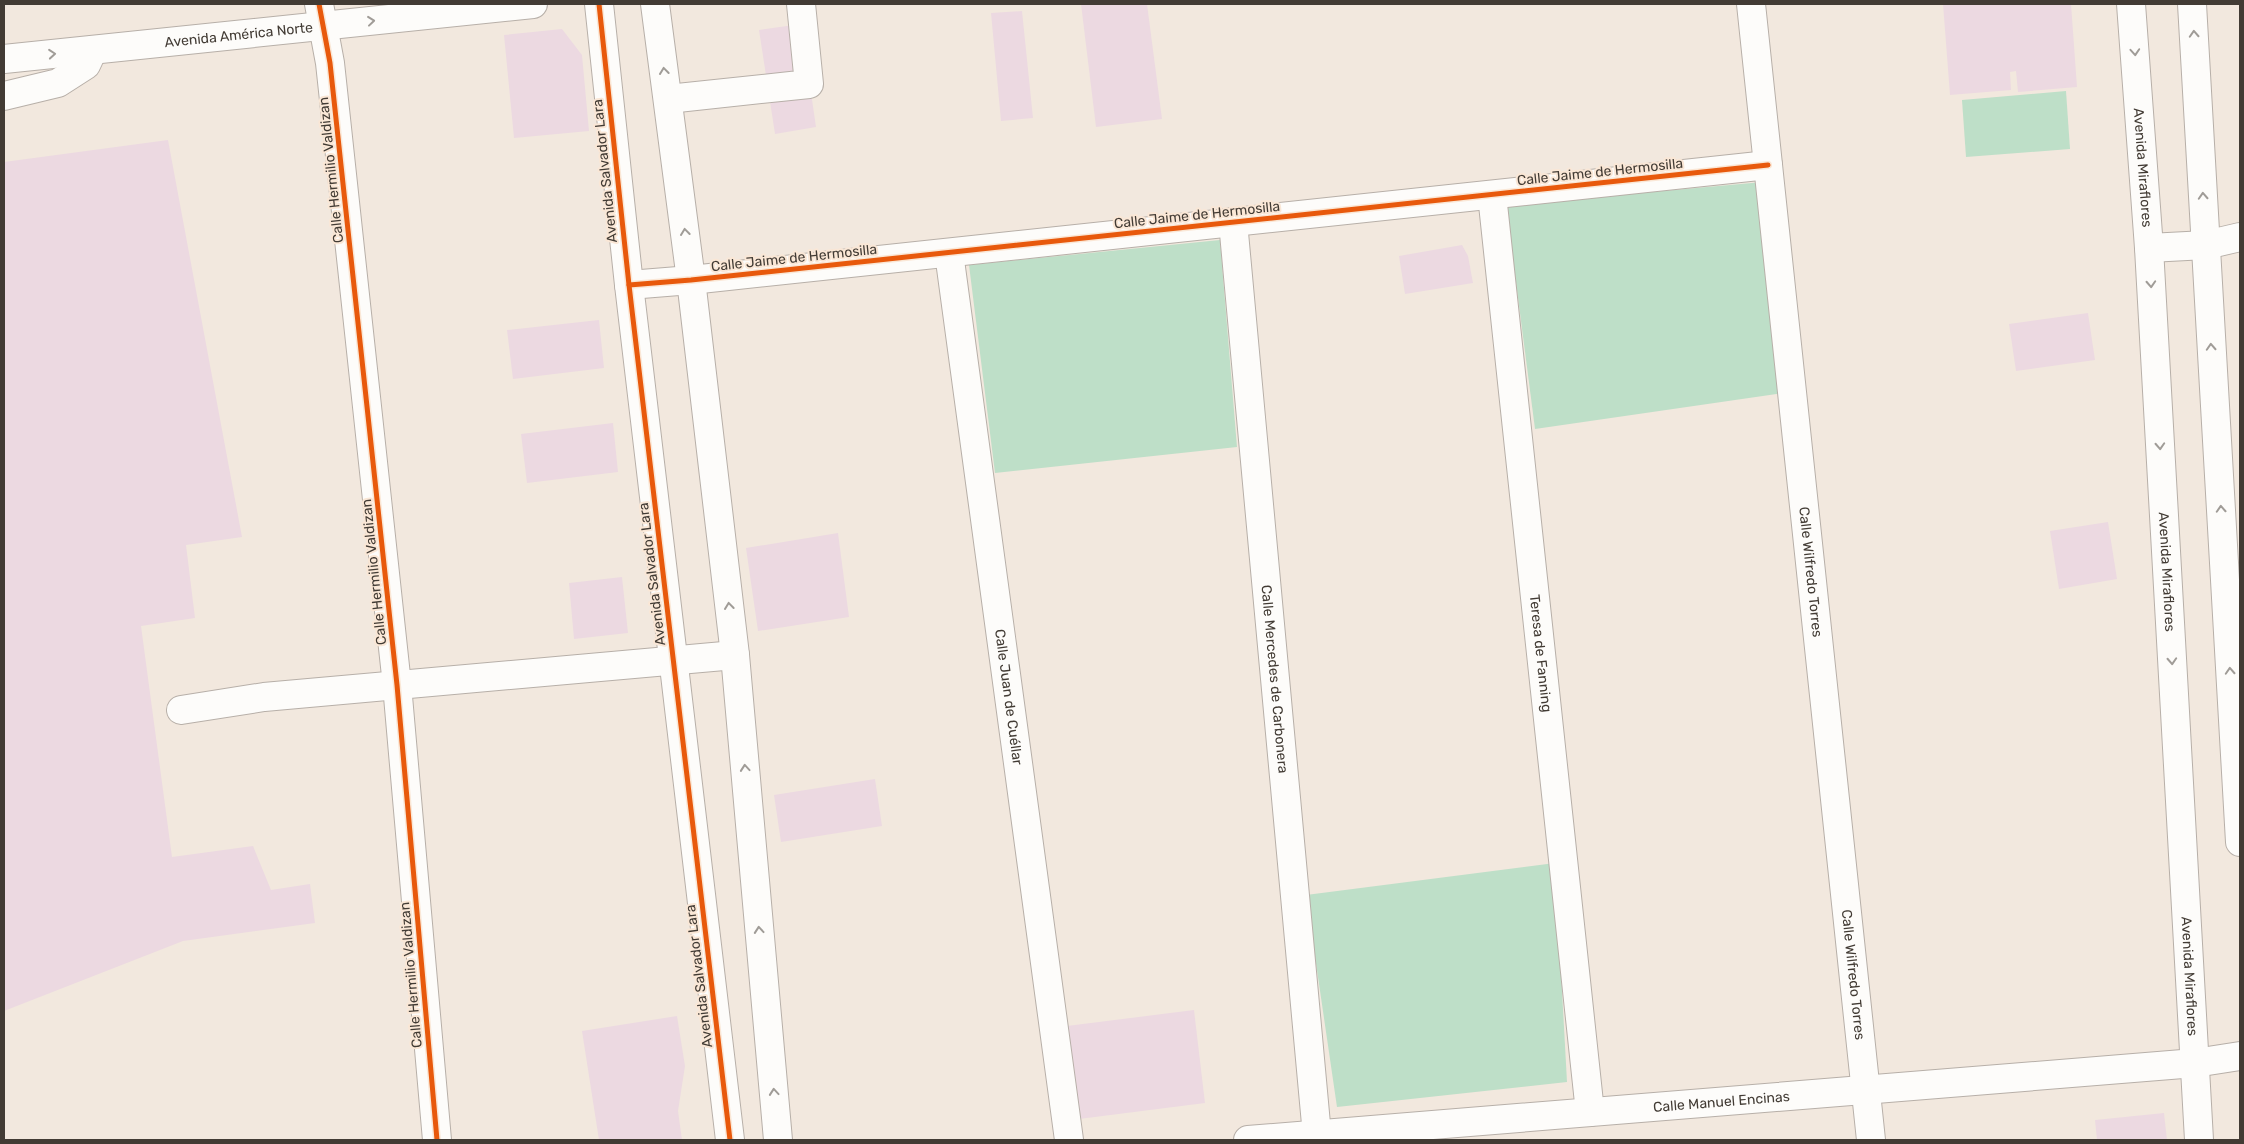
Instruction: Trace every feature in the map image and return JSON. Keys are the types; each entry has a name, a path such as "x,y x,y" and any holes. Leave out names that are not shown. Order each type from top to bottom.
{"street":[{"name":"Avenida América Norte","path":"4,59 93,50 320,15 533,4"},
{"name":"Avenida Salvador Lara","path":"599,4 629,285 730,1140"},
{"path":"655,4 691,280 734,655 778,1140"},
{"path":"668,99 809,84 801,4"},
{"name":"Calle Wilfredo Torres","path":"1751,4 1871,1140"},
{"name":"Avenida Miraflores","path":"2131,4 2149,248 2199,1140"},
{"path":"2192,4 2240,842"},
{"name":"Calle Hermilio Valdizan","path":"320,15 332,72 397,685 437,1140"},
{"path":"4,96 58,83 86,65 93,50"},
{"name":"Calle Jaime de Hermosilla","path":"629,285 1768,166"},
{"name":"Teresa de Fanning","path":"1492,195 1590,1112"},
{"name":"Calle Mercedes de Carbonera","path":"1233,222 1317,1134"},
{"path":"2149,248 2206,245 2240,237"},
{"name":"Calle Juan de Cuéllar","path":"949,253 1069,1140"},
{"path":"181,710 264,697 734,655"},
{"name":"Calle Manuel Encinas","path":"1248,1140 2195,1062 2240,1056"}],"green space":[{"path":"2066,91 2070,149 1966,157 1962,100"},
{"path":"1774,181 1791,392 1535,429 1506,205"},
{"path":"1220,240 1237,447 995,473 969,265"},
{"path":"1555,863 1567,1082 1337,1107 1306,895"}],"building":[{"path":"1081,4 1147,4 1162,119 1096,127"},
{"path":"1943,4 2071,4 2077,87 2018,92 2016,71 2010,72 2011,90 1950,95"},
{"path":"1022,11 1033,118 1001,121 991,13"},
{"path":"801,24 816,127 775,134 759,30"},
{"path":"562,29 582,55 589,131 514,138 504,35"},
{"path":"168,140 242,537 186,545 195,618 141,626 172,857 253,846 271,890 310,884 315,923 183,941 4,1011 4,162"},
{"path":"1462,245 1468,256 1473,283 1405,294 1399,256"},
{"path":"2088,313 2095,360 2016,371 2009,324"},
{"path":"599,320 604,368 513,379 507,330"},
{"path":"613,423 618,472 527,483 521,434"},
{"path":"2108,522 2117,579 2059,589 2050,531"},
{"path":"838,533 849,617 758,631 746,548"},
{"path":"622,577 628,633 574,639 569,583"},
{"path":"875,779 882,826 781,842 774,795"},
{"path":"1194,1010 1205,1103 1079,1119 1067,1026"},
{"path":"677,1016 685,1066 678,1111 682,1140 599,1140 582,1031"},
{"path":"2164,1113 2167,1140 2097,1140 2095,1120"}],"cycle path":[{"path":"319,4 330,63 397,685 437,1140"},
{"path":"599,4 629,285 730,1140"},
{"path":"629,285 691,280 1768,165"}]}
